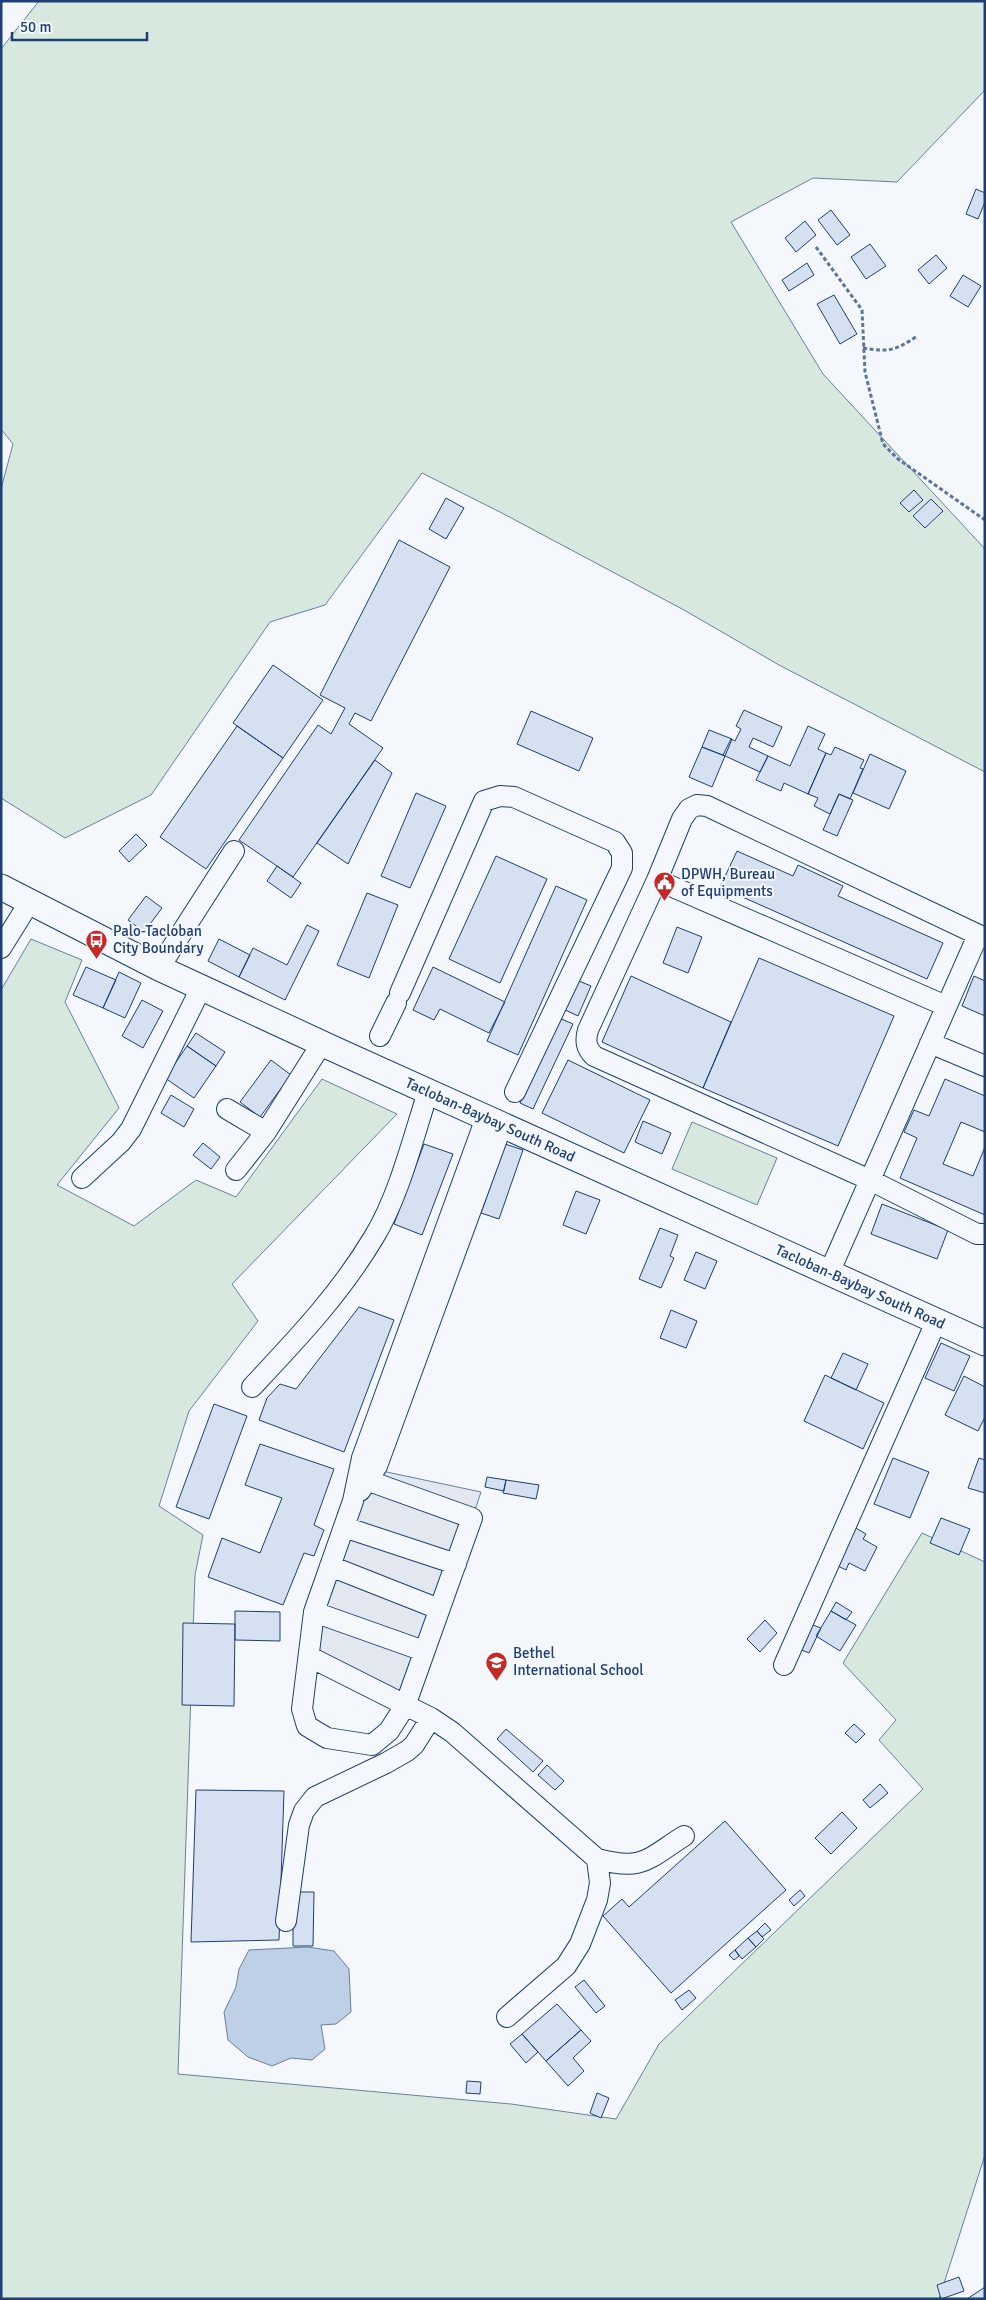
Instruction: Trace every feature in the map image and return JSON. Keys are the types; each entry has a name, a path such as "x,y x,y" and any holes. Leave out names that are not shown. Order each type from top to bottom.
{"main road":[{"name":"Tacloban-Baybay South Road","path":"1,888 159,968 202,986 322,1043 375,1049 428,1092 985,1343"}],"street":[{"path":"375,1049 484,801 500,796 514,797 615,842 622,853 622,868 515,1092"},
{"path":"829,1273 870,1180 946,1006 981,936 707,806 696,805 688,809 682,819 658,880 588,1030 586,1040 588,1049 594,1056 870,1180 977,1234 985,1234"},
{"path":"159,968 234,851"},
{"path":"658,880 946,1006"},
{"path":"4,939 29,903"},
{"path":"82,1178 121,1142 130,1129 202,986"},
{"path":"236,1170 266,1132 322,1043"},
{"path":"930,1043 985,1066"},
{"path":"252,1387 327,1306 375,1236 398,1183 428,1092"},
{"path":"227,1109 266,1132"},
{"path":"363,1478 472,1518 405,1706 389,1730 372,1745 327,1738 308,1726 302,1709 310,1657 314,1612 363,1478 362,1458 494,1121"},
{"path":"784,1664 936,1322"},
{"path":"344,1527 456,1564"},
{"path":"330,1566 439,1609"},
{"path":"314,1612 424,1650"},
{"path":"310,1657 431,1718 452,1732 597,1859 620,1865 641,1864 684,1836"},
{"path":"286,1921 299,1826 304,1811 314,1797 386,1763 406,1751 414,1745 431,1718"},
{"path":"507,2017 566,1966 580,1944 600,1883 597,1859"}],"path":[{"path":"816,247 862,310 865,372 883,444 898,459 985,520"},
{"path":"863,348 888,351 898,349 916,337"}],"shaded area":[{"path":"39,1 985,1 985,90 897,182 813,178 731,222 823,374 985,549 985,772 779,665 684,610 500,512 422,473 325,605 270,622 151,795 65,838 1,798 1,489 13,444 1,429 1,49"},
{"path":"31,939 82,960 65,1002 119,1108 57,1185 134,1226 196,1180 236,1197 322,1079 397,1114 232,1284 258,1321 189,1411 159,1506 203,1535 195,1575 178,2074 511,2104 616,2119 659,2044 923,1789 879,1740 896,1720 843,1663 922,1533 985,1562 985,2155 939,2299 1,2299 1,990"},
{"path":"692,1122 777,1158 757,1205 672,1169"},
{"path":"363,1467 481,1492 410,1704 313,1671 312,1613"}],"water":[{"path":"308,1947 334,1951 349,1969 351,2012 336,2024 321,2025 325,2049 312,2060 291,2058 272,2066 248,2057 228,2040 224,2012 236,1987 239,1969 249,1950"}],"building":[{"path":"976,189 985,193 985,202 978,219 966,214"},
{"path":"831,210 850,235 837,245 818,220"},
{"path":"805,221 816,235 796,252 785,238"},
{"path":"870,244 886,266 866,279 851,257"},
{"path":"936,255 947,268 929,284 918,270"},
{"path":"807,263 814,275 789,291 782,280"},
{"path":"963,275 981,286 968,307 950,296"},
{"path":"834,295 857,334 840,344 817,304"},
{"path":"914,490 923,500 909,512 900,503"},
{"path":"446,498 464,508 446,539 429,529"},
{"path":"931,499 943,511 925,528 913,516"},
{"path":"399,540 450,567 371,721 355,713 349,724 383,748 293,877 239,840 318,725 331,734 345,708 320,695"},
{"path":"273,665 323,700 283,758 233,723"},
{"path":"744,710 782,727 773,747 753,738 749,747 768,756 760,772 723,755 731,739 735,741 741,729 736,726"},
{"path":"531,711 593,738 579,771 517,744"},
{"path":"237,726 283,758 206,869 160,837"},
{"path":"808,726 825,734 818,749 826,753 808,794 784,783 781,791 756,780 768,756 790,766"},
{"path":"709,730 732,739 725,756 702,747"},
{"path":"702,747 725,756 712,787 689,777"},
{"path":"835,747 864,760 860,768 863,769 850,799 839,794 830,814 814,806 818,798 808,794 826,753 831,755"},
{"path":"870,754 906,771 889,809 853,793"},
{"path":"375,760 392,773 348,864 317,843"},
{"path":"416,793 446,806 410,888 381,876"},
{"path":"839,794 853,800 837,836 823,830"},
{"path":"136,834 147,845 129,862 119,851"},
{"path":"737,851 793,876 798,865 843,886 838,896 943,943 927,979 720,887"},
{"path":"496,856 547,879 500,983 449,959"},
{"path":"277,866 301,883 291,898 267,881"},
{"path":"556,886 587,900 518,1055 487,1041"},
{"path":"367,893 398,905 369,978 337,965"},
{"path":"146,896 162,908 144,932 128,920"},
{"path":"307,925 319,931 285,1000 239,977 253,948 287,965"},
{"path":"677,927 702,937 688,973 663,963"},
{"path":"219,939 250,955 239,977 208,961"},
{"path":"759,958 894,1016 838,1146 703,1088"},
{"path":"86,967 116,980 103,1008 73,995"},
{"path":"433,967 505,1002 489,1033 440,1009 434,1020 413,1010"},
{"path":"119,972 141,983 125,1018 103,1008"},
{"path":"631,976 731,1022 703,1088 602,1042"},
{"path":"974,976 985,981 985,1016 962,1006"},
{"path":"574,979 591,986 578,1016 561,1008"},
{"path":"142,1000 163,1011 143,1048 122,1036"},
{"path":"559,1018 573,1024 533,1109 520,1103"},
{"path":"196,1033 225,1052 216,1066 187,1046"},
{"path":"187,1046 216,1066 194,1098 165,1078"},
{"path":"271,1060 291,1075 260,1117 240,1102"},
{"path":"568,1060 650,1100 624,1153 542,1113"},
{"path":"945,1079 985,1096 985,1132 961,1122 943,1164 973,1176 985,1147 985,1215 900,1178 917,1138 904,1132 914,1110 929,1116"},
{"path":"171,1095 194,1109 184,1127 161,1113"},
{"path":"643,1121 671,1133 662,1154 635,1142"},
{"path":"203,1143 220,1157 211,1169 193,1155"},
{"path":"424,1144 453,1154 422,1235 394,1224"},
{"path":"505,1144 523,1150 499,1219 481,1213"},
{"path":"576,1191 600,1200 586,1234 563,1225"},
{"path":"882,1204 948,1230 937,1259 871,1234"},
{"path":"660,1228 678,1235 670,1256 674,1258 661,1288 639,1279"},
{"path":"696,1252 717,1261 705,1289 684,1280"},
{"path":"359,1307 394,1320 344,1452 259,1420 267,1398 280,1384 296,1389"},
{"path":"671,1310 697,1321 686,1348 660,1338"},
{"path":"941,1343 970,1356 954,1391 925,1378"},
{"path":"843,1353 868,1364 856,1390 831,1378"},
{"path":"825,1375 884,1403 863,1449 804,1421"},
{"path":"964,1376 985,1387 985,1417 978,1431 945,1415"},
{"path":"214,1404 247,1416 209,1519 176,1507"},
{"path":"260,1444 334,1469 314,1525 324,1530 314,1556 304,1553 283,1605 208,1577 222,1538 260,1553 282,1498 245,1485"},
{"path":"893,1458 929,1472 910,1518 874,1504"},
{"path":"979,1458 985,1460 985,1493 968,1488"},
{"path":"487,1477 506,1480 504,1491 485,1487"},
{"path":"506,1480 539,1485 536,1499 503,1493"},
{"path":"941,1518 970,1529 959,1555 930,1543"},
{"path":"854,1527 866,1534 863,1539 877,1547 865,1571 849,1563 846,1570 834,1564"},
{"path":"836,1602 852,1612 846,1620 831,1611"},
{"path":"235,1611 280,1612 280,1641 235,1640"},
{"path":"831,1611 856,1625 840,1651 816,1636"},
{"path":"765,1620 777,1633 760,1652 747,1639"},
{"path":"183,1623 235,1624 234,1706 182,1705"},
{"path":"810,1624 821,1628 809,1653 799,1649"},
{"path":"854,1724 865,1734 856,1743 845,1733"},
{"path":"506,1729 543,1761 533,1772 497,1739"},
{"path":"547,1765 564,1781 555,1790 538,1775"},
{"path":"880,1784 888,1793 870,1808 863,1800"},
{"path":"196,1790 284,1791 279,1940 191,1942"},
{"path":"842,1812 857,1828 831,1854 815,1838"},
{"path":"725,1821 786,1890 671,1993 603,1916 622,1899 629,1907"},
{"path":"800,1890 805,1896 794,1906 789,1900"},
{"path":"293,1892 314,1892 313,1946 293,1946"},
{"path":"765,1923 771,1930 762,1937 757,1931"},
{"path":"757,1931 764,1939 756,1947 748,1938"},
{"path":"748,1938 756,1947 742,1959 735,1950"},
{"path":"735,1950 739,1956 734,1960 729,1955"},
{"path":"584,1980 605,2006 596,2013 575,1987"},
{"path":"689,1990 696,1998 682,2010 675,2000"},
{"path":"557,2004 581,2030 546,2061 522,2034"},
{"path":"581,2030 591,2041 573,2058 584,2071 568,2086 546,2061"},
{"path":"522,2034 538,2052 526,2063 510,2044"},
{"path":"467,2081 481,2082 480,2094 466,2093"},
{"path":"597,2093 609,2098 601,2118 590,2113"},
{"path":"959,2277 964,2291 941,2299 937,2285"},
{"path":"985,2287 985,2299 967,2299"}],"place":[{"name":"DPWH, Bureau of Equipments","path":"665,902"},
{"name":"Palo-Tacloban City Boundary","path":"97,959"},
{"name":"Bethel International School","path":"497,1681"}]}
